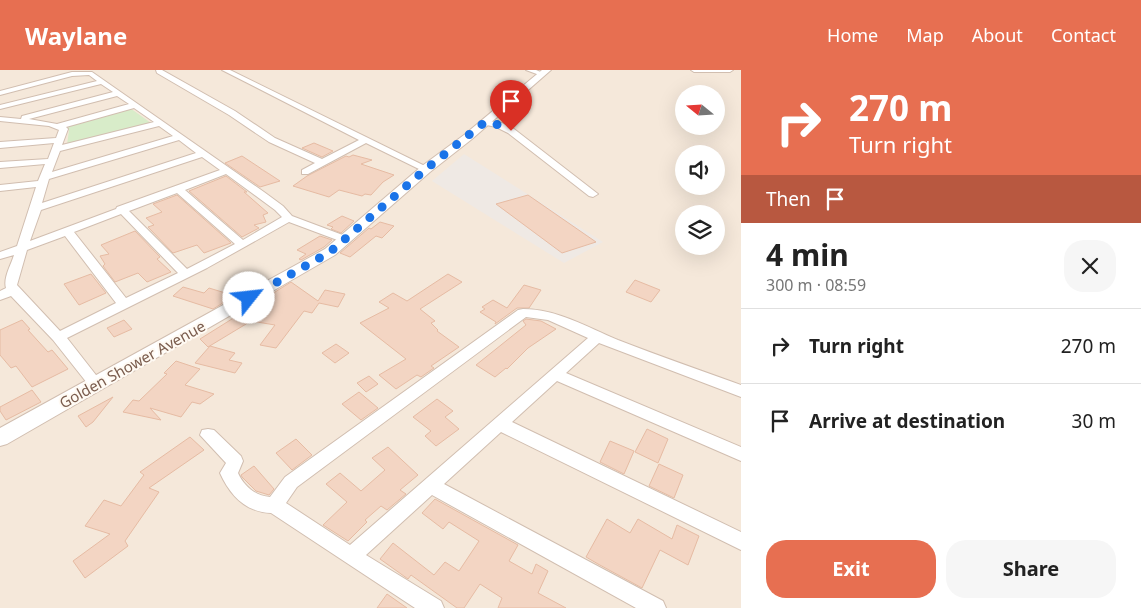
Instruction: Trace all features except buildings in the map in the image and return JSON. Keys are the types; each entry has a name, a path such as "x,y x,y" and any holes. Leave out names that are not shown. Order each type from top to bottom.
{"street":[{"path":"159,70 166,76 232,113 272,140 322,164"},
{"path":"224,70 426,169"},
{"path":"694,70 730,70"},
{"path":"734,70 741,70"},
{"name":"Golden Shower Avenue","path":"0,438 330,252 426,169 485,122 539,71"},
{"path":"0,92 80,73 90,73 279,208 288,218 344,239"},
{"path":"0,107 102,82"},
{"path":"14,121 119,93"},
{"path":"0,119 59,126 136,105"},
{"path":"485,122 499,125 511,131 593,194"},
{"path":"0,145 59,144 160,123"},
{"path":"59,126 65,131 43,181 36,208 12,275 11,285 13,290 58,337 96,384"},
{"path":"0,188 43,181 180,137"},
{"path":"305,172 365,140"},
{"path":"36,208 202,154"},
{"path":"0,165 51,161"},
{"path":"0,256 22,246 226,170"},
{"path":"178,189 242,245"},
{"path":"121,209 185,274"},
{"path":"58,337 242,245 288,218"},
{"path":"66,230 123,303"},
{"path":"0,296 13,290"},
{"path":"274,505 291,482 523,313 533,312 556,318 598,337 741,391"},
{"path":"352,555 498,423 598,337"},
{"path":"556,375 741,454"},
{"path":"498,423 741,541"},
{"path":"208,434 235,460 229,473 237,489 257,502 264,505 274,505 314,534 352,555 434,608"},
{"path":"429,485 656,608"}],"shaded area":[{"path":"0,70 741,70 741,608 0,608"},
{"path":"464,154 603,242 564,263 432,181"}],"green space":[{"path":"130,108 151,123 67,145 69,130 61,126"}],"route":[{"path":"249,298 330,252 426,169 485,122 506,127 511,131"}]}
